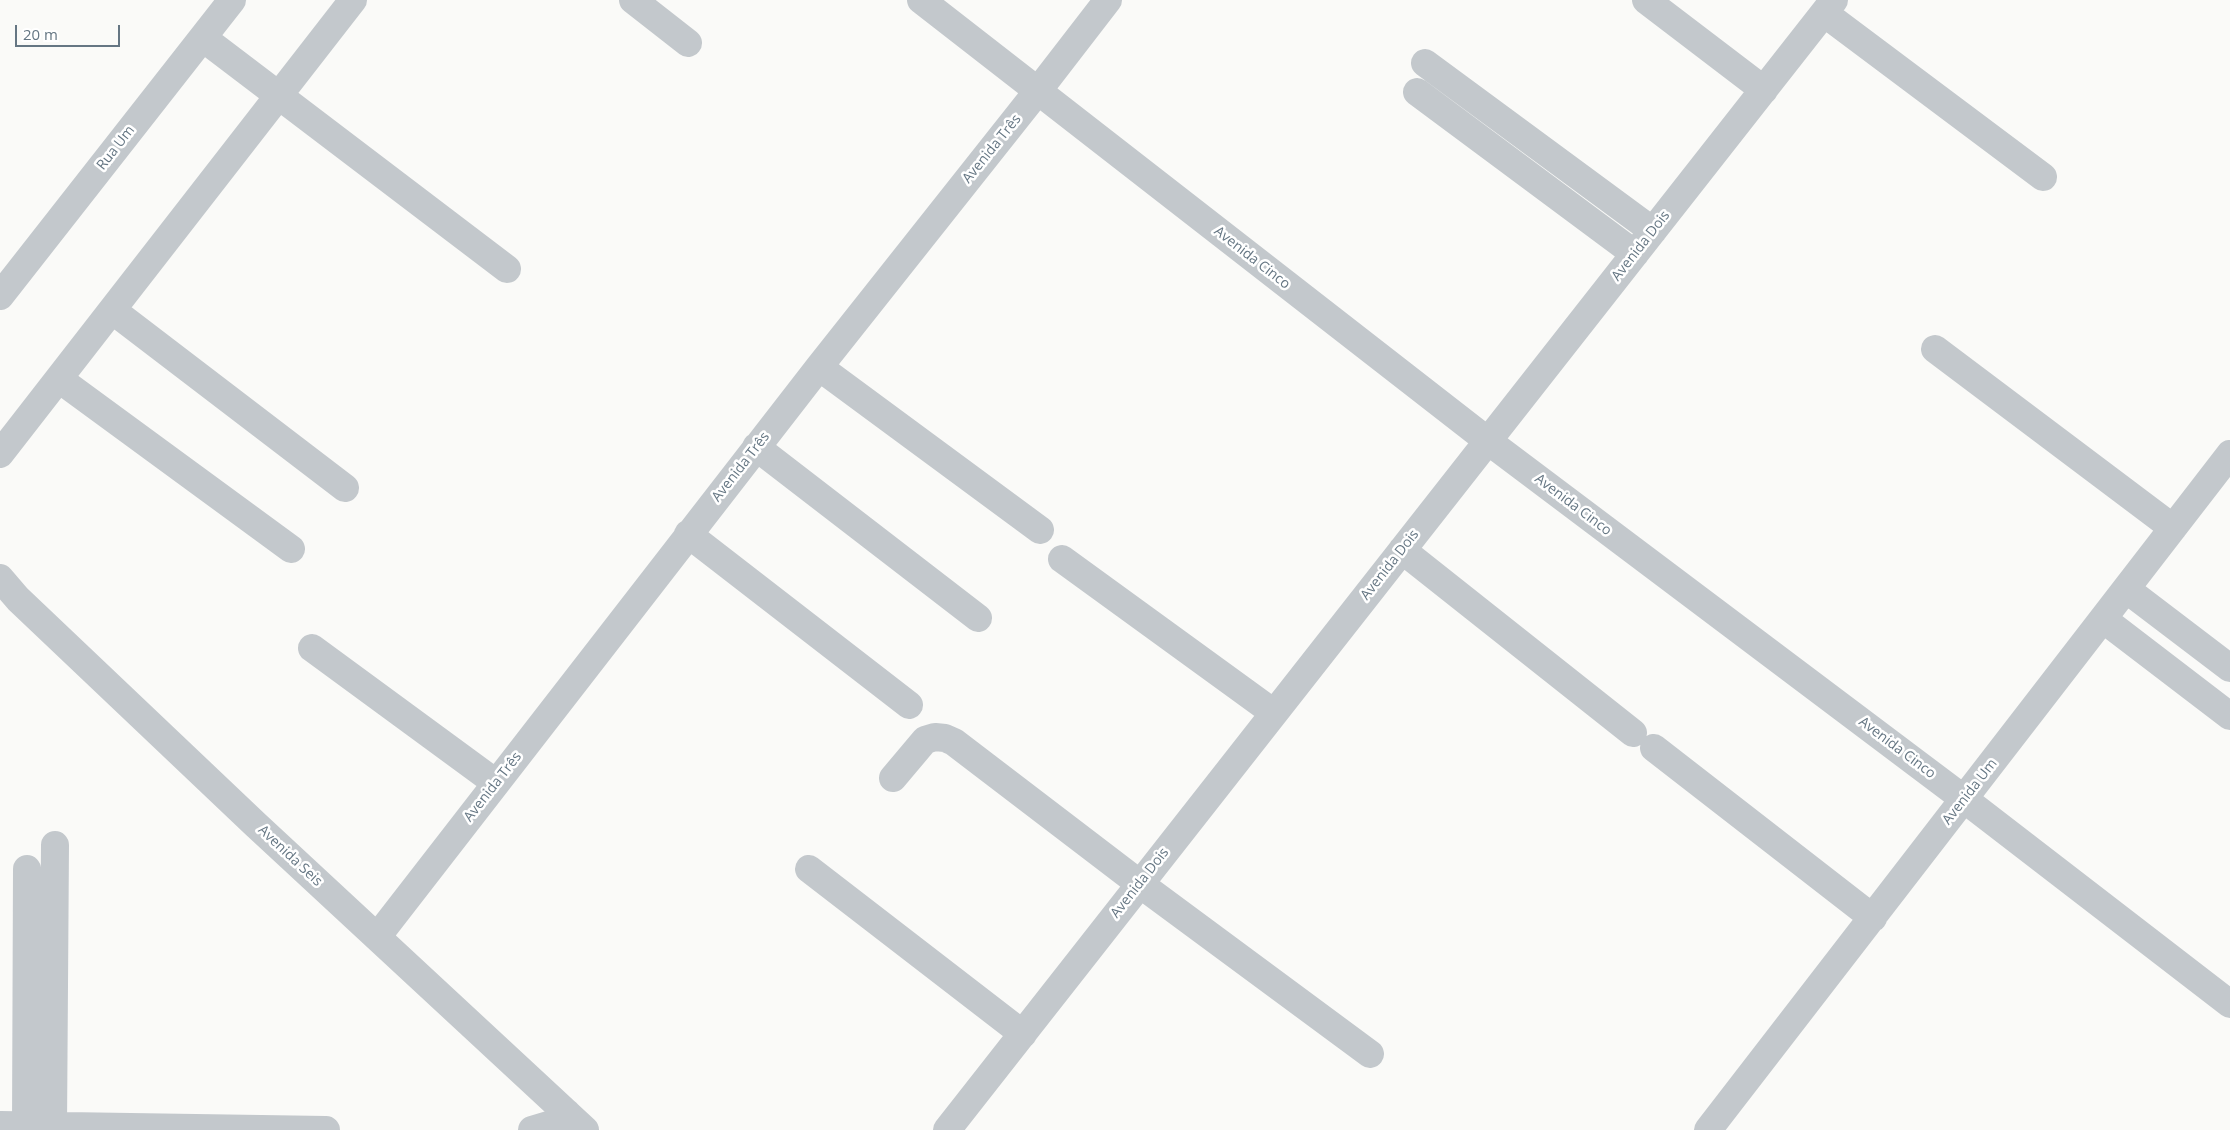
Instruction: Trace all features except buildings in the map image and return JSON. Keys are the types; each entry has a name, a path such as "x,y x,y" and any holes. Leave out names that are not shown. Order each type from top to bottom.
{"street":[{"name":"Rua Um","path":"0,296 232,0"},
{"path":"0,454 353,0"},
{"path":"633,0 688,43"},
{"name":"Avenida Cinco","path":"921,0 1488,441 1964,799 2230,1004"},
{"name":"Avenida Três","path":"377,937 688,534 1108,0"},
{"path":"1646,0 1764,90"},
{"path":"1829,6 2043,177"},
{"name":"Avenida Dois","path":"947,1130 1829,6"},
{"path":"203,38 278,97 507,269"},
{"path":"1425,63 1653,231"},
{"path":"1417,92 1634,254"},
{"path":"112,310 345,488"},
{"path":"1935,349 2173,528"},
{"path":"819,367 1040,530"},
{"path":"59,378 291,549"},
{"path":"756,447 978,618"},
{"name":"Avenida Um","path":"1708,1130 2230,454"},
{"path":"688,534 909,705"},
{"path":"1402,550 1644,741 1873,918"},
{"path":"1062,559 1274,713"},
{"name":"Avenida Seis","path":"0,578 18,599 61,640 576,1122"},
{"path":"2126,589 2230,668"},
{"path":"2103,619 2230,716"},
{"path":"312,648 496,783"},
{"path":"893,778 925,740 935,737 945,738 954,742 1140,884 1370,1054"},
{"path":"53,1126 54,845"},
{"path":"27,869 13,1125 326,1130"},
{"path":"809,869 1023,1034"},
{"path":"532,1130 552,1124 576,1122"}]}
